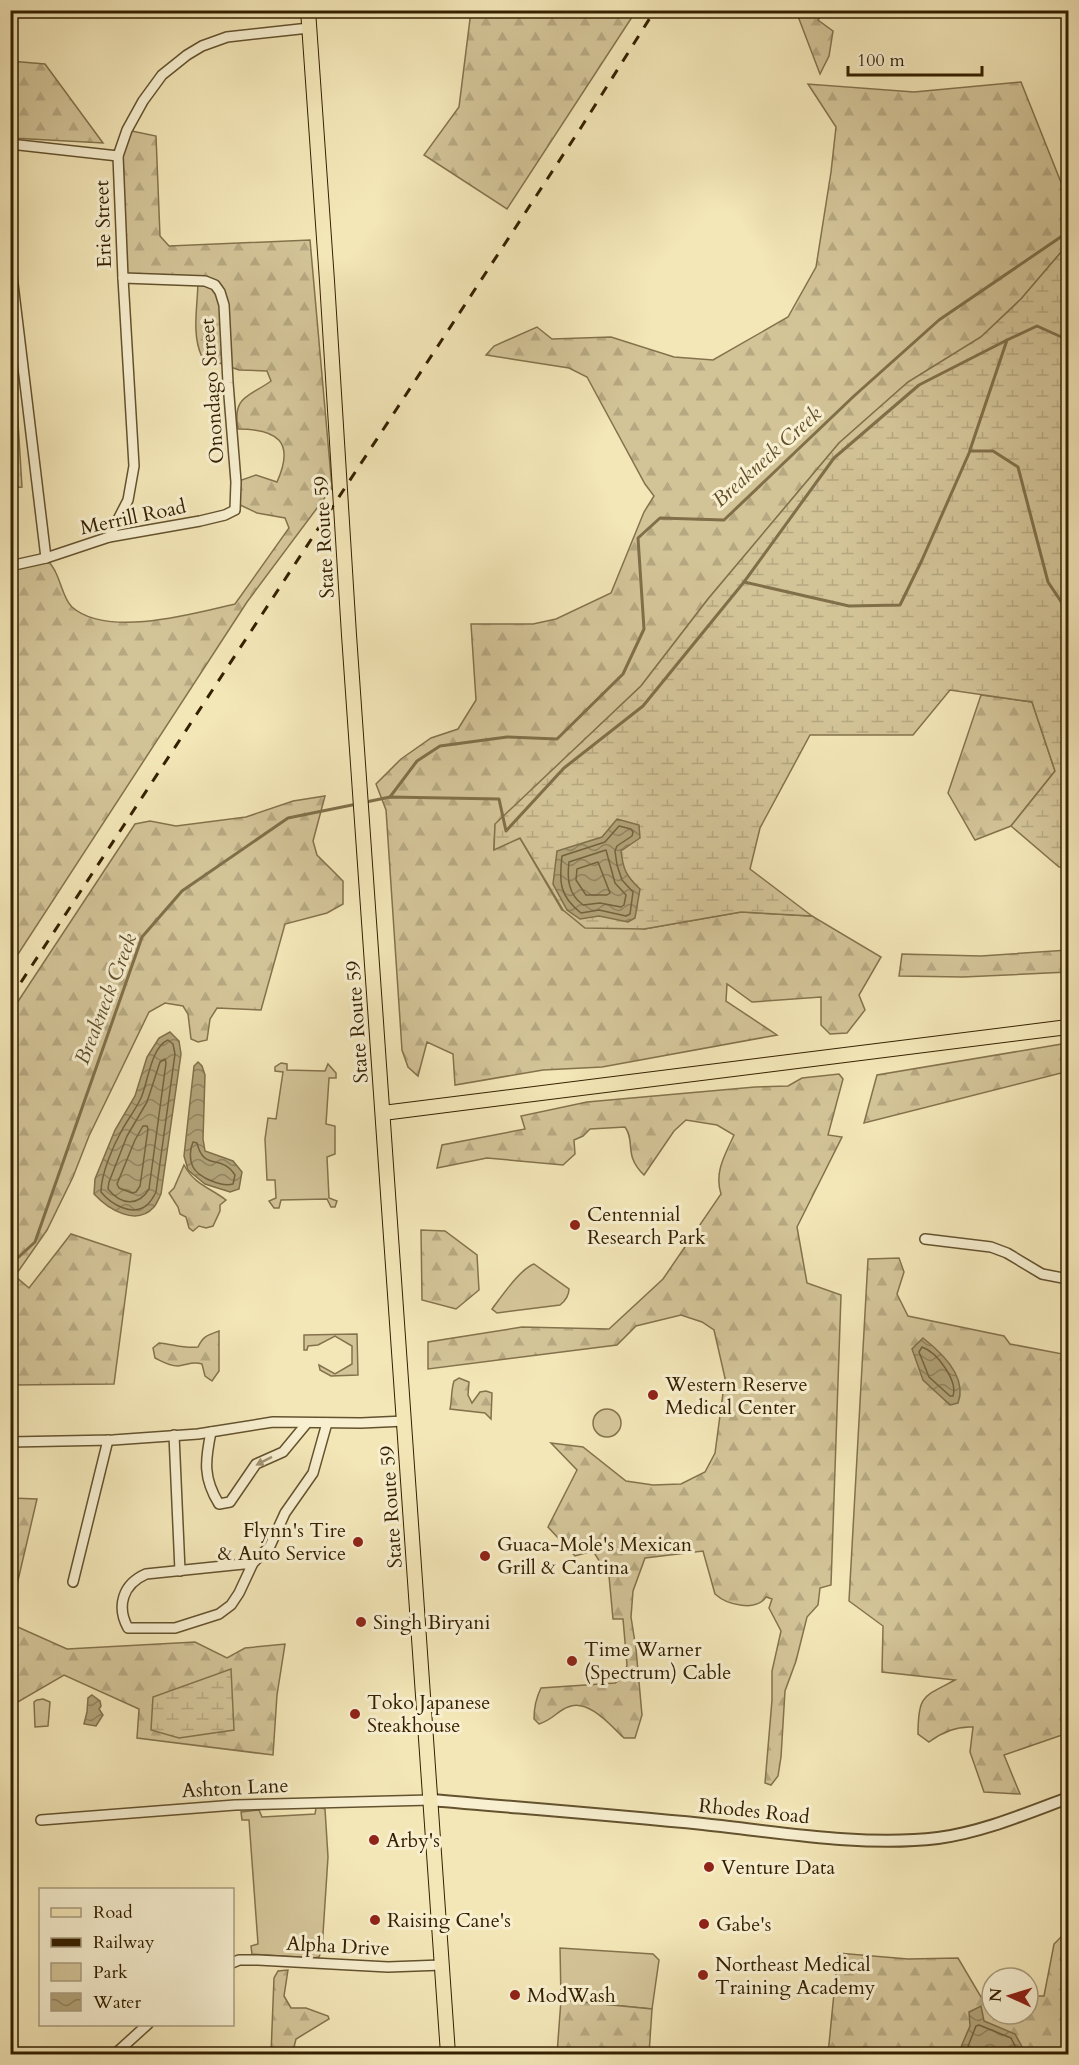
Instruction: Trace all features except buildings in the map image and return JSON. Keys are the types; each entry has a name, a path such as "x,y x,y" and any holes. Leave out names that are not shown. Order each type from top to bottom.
{"main road":[{"name":"State Route 59","path":"308,10 448,2055"},
{"path":"383,1113 1068,1027"}],"street":[{"path":"1049,10 1068,12"},
{"name":"Erie Street","path":"109,537 128,500 134,466 118,156 134,116 152,87 187,55 202,46 227,37 309,28"},
{"path":"10,144 118,156"},
{"path":"10,259 15,330 46,558"},
{"name":"Onondago Street","path":"123,278 205,281 215,285 220,292 224,305 236,482"},
{"name":"Merrill Road","path":"10,566 46,558 109,537 225,515 235,510 236,482"},
{"path":"926,1239 991,1247 1007,1253 1042,1274 1068,1279"},
{"path":"10,1442 108,1440 174,1435 211,1432 273,1422 405,1421"},
{"path":"211,1432 205,1458 209,1488 219,1504 230,1502 256,1464 283,1452 307,1423"},
{"path":"253,1563 146,1574 134,1579 125,1592 123,1619 128,1628 175,1629 219,1614 231,1605 253,1563 270,1546 285,1513 313,1473 327,1423"},
{"path":"174,1435 180,1571"},
{"path":"73,1582 108,1440"},
{"name":"Rhodes Road","path":"431,1800 614,1815 854,1839 904,1840 927,1839 991,1825 1068,1797"},
{"name":"Ashton Lane","path":"41,1820 236,1805 431,1800"},
{"name":"Alpha Drive","path":"234,1962 239,1960 269,1960 388,1967 442,1965"},
{"path":"115,2055 147,2026"}],"green space":[{"path":"471,11 636,11 507,209 424,155 459,107"},
{"path":"796,11 824,11 818,20 833,31 829,56 820,74"},
{"path":"10,61 45,64 103,143 11,138"},
{"path":"1021,82 1068,200 1068,244 1021,299 981,337 908,382 839,443 708,599 641,686 495,825 494,849 520,838 562,910 644,929 741,912 812,916 881,957 859,995 865,1010 847,1033 830,1034 821,1025 821,997 752,1002 727,984 726,1001 777,1035 602,1067 543,1070 455,1085 453,1054 427,1042 418,1076 408,1067 402,1050 386,810 376,784 401,759 431,738 458,729 476,700 471,624 533,624 556,619 611,593 644,512 654,496 645,484 587,377 569,368 486,355 494,346 537,327 552,339 611,337 674,357 713,360 788,317 816,267 836,127 808,84 914,92"},
{"path":"127,130 156,136 160,236 169,246 310,240 332,488 247,602 11,965 11,566 46,558 55,571 69,604 87,616 106,621 128,622 174,618 235,604 289,528 285,518 257,513 236,503 236,482 256,475 277,482 282,468 284,457 279,440 264,432 238,429 237,418 240,404 249,395 271,381 267,371 239,370 202,357 196,329 198,280 123,278 118,156"},
{"path":"1068,244 1068,867 1059,867 1011,826 1055,771 1032,702 950,690 913,735 810,735 760,828 750,869 812,916 741,912 644,929 585,928 563,910 520,838 494,850 495,824 641,686 708,599 839,443 908,382 981,337 1021,299"},
{"path":"11,396 17,406 22,487 11,488"},
{"path":"981,695 1032,702 1055,771 1011,826 975,840 948,793"},
{"path":"325,796 313,841 317,855 343,881 343,904 327,913 285,924 261,1010 217,1008 210,1019 207,1040 198,1042 191,1039 188,1014 183,1006 165,1003 149,1012 47,1230 15,1276 29,1288 71,1234 131,1254 114,1384 11,1385 11,1012 135,824 150,821 176,826 246,817 293,801"},
{"path":"1068,950 1068,972 963,977 899,976 902,954 981,956"},
{"path":"1068,1043 1068,1076 1061,1073 864,1123 877,1075"},
{"path":"281,1063 287,1064 287,1070 325,1071 328,1064 336,1073 336,1078 329,1078 326,1124 335,1126 335,1154 327,1157 329,1198 337,1201 335,1207 331,1207 327,1199 281,1200 279,1208 274,1208 269,1201 276,1198 275,1180 267,1180 265,1139 268,1118 276,1119 283,1072 275,1071 275,1067"},
{"path":"839,1074 843,1079 828,1135 842,1137 797,1227 807,1283 841,1295 831,1585 820,1588 818,1605 807,1617 796,1661 785,1691 778,1776 771,1785 765,1783 772,1700 772,1671 781,1631 769,1608 772,1599 766,1597 761,1602 749,1606 734,1604 720,1598 715,1594 703,1551 645,1558 633,1591 631,1617 642,1715 635,1738 624,1738 599,1715 583,1706 568,1707 539,1724 534,1719 534,1715 541,1688 615,1683 623,1678 627,1665 623,1619 613,1619 609,1576 593,1551 575,1556 548,1527 577,1470 551,1443 583,1447 626,1481 653,1485 681,1484 705,1472 715,1453 725,1378 714,1330 702,1322 681,1315 636,1326 617,1345 428,1369 428,1342 522,1327 609,1329 663,1279 721,1194 720,1171 734,1135 717,1125 686,1120 674,1131 644,1175 634,1161 630,1138 625,1127 590,1129 583,1136 574,1140 575,1154 563,1165 487,1158 437,1168 442,1145 525,1129 521,1116 587,1102 788,1086 802,1078"},
{"path":"184,1165 193,1177 226,1200 220,1205 220,1211 213,1226 206,1228 199,1226 193,1231 189,1228 186,1217 180,1214 169,1193 174,1188"},
{"path":"421,1230 445,1231 477,1255 479,1290 456,1309 422,1300"},
{"path":"899,1258 904,1272 897,1294 908,1316 1004,1336 1010,1344 1068,1355 1068,1733 1004,1755 1020,1794 984,1792 970,1752 973,1727 949,1730 929,1742 918,1734 919,1712 924,1699 955,1680 882,1672 883,1626 849,1601 868,1259"},
{"path":"534,1264 569,1289 564,1302 560,1305 497,1313 492,1309 517,1277"},
{"path":"219,1331 219,1371 212,1381 205,1376 202,1364 175,1366 155,1358 153,1348 159,1343 198,1347 206,1336"},
{"path":"357,1334 358,1375 331,1376 320,1370 319,1365 335,1374 352,1364 352,1346 335,1336 318,1345 308,1346 307,1350 304,1350 304,1335"},
{"path":"459,1378 469,1382 468,1395 472,1403 480,1392 492,1393 491,1419 485,1413 450,1409 454,1381"},
{"path":"607,1409 617,1413 621,1423 617,1433 607,1437 597,1433 593,1423 597,1413"},
{"path":"11,1498 37,1499 12,1606 11,1624"},
{"path":"11,1624 67,1649 195,1642 227,1658 245,1648 285,1644 277,1695 273,1755 137,1738 139,1709 64,1675 11,1706"},
{"path":"231,1669 234,1730 179,1738 151,1730 153,1697"},
{"path":"43,1699 50,1702 48,1726 35,1727 34,1702"},
{"path":"316,1808 325,1809 328,1857 322,1949 319,1957 252,1954 251,1946 258,1944 249,1820 242,1820 241,1812 259,1810 262,1817 315,1814"},
{"path":"1068,1930 1067,2054 828,2054 838,1953 908,1959 958,1958 980,1995 980,2026 1040,2026 1040,1996 1044,1996 1054,1944"},
{"path":"560,1948 653,1954 659,1960 652,2009 561,2000"},
{"path":"288,1970 284,1996 291,2008 306,2008 328,2016 329,2019 296,2039 294,2047 286,2052 287,2054 271,2054 274,1978 278,1971"},
{"path":"561,2000 652,2009 649,2054 557,2054"}],"water":[{"path":"617,819 639,825 640,838 621,851 626,872 640,889 635,918 628,922 599,916 580,919 567,910 553,884 557,851 602,837"},
{"path":"170,1032 179,1041 181,1054 161,1194 154,1207 147,1213 139,1216 122,1214 94,1194 95,1179 115,1130 135,1096 147,1057 159,1038"},
{"path":"198,1062 205,1075 203,1139 205,1151 233,1161 242,1172 239,1189 230,1192 205,1184 188,1170 184,1156 194,1066"},
{"path":"923,1338 945,1358 956,1375 960,1393 958,1403 950,1405 923,1380 912,1349"},
{"path":"92,1695 100,1701 99,1709 103,1715 96,1726 84,1724 88,1698"},
{"path":"980,2006 980,2026 996,2026 1015,2034 1026,2054 958,2054 970,2026 969,2012"}],"waterway":[{"name":"Breakneck Creek","path":"390,797 417,761 440,746 507,737 557,739 623,674 644,629 638,538 660,518 724,520 854,396 939,320 1068,232"},
{"path":"970,450 1007,340 1037,326 1068,340"},
{"path":"744,582 834,458 919,385 1007,340"},
{"path":"366,802 390,797 499,799 506,831 564,768 643,706 744,582 849,606 900,605 970,451 993,451 1018,467 1048,582 1068,612"},
{"name":"Breakneck Creek","path":"10,1265 35,1242 142,937 182,891 288,818 357,804"}],"railway":[{"path":"10,999 582,126 655,10"}],"place":[{"name":"Centennial Research Park","path":"575,1225"},
{"name":"Western Reserve Medical Center","path":"653,1395"},
{"name":"Flynn's Tire & Auto Service","path":"358,1542"},
{"name":"Guaca-Mole's Mexican Grill & Cantina","path":"485,1556"},
{"name":"Singh Biryani","path":"361,1622"},
{"name":"Time Warner (Spectrum) Cable","path":"572,1661"},
{"name":"Toko Japanese Steakhouse","path":"355,1714"},
{"name":"Arby's","path":"374,1840"},
{"name":"Venture Data","path":"709,1867"},
{"name":"Raising Cane's","path":"375,1920"},
{"name":"Gabe's","path":"704,1924"},
{"name":"Northeast Medical Training Academy","path":"703,1975"},
{"name":"ModWash","path":"515,1995"}]}
